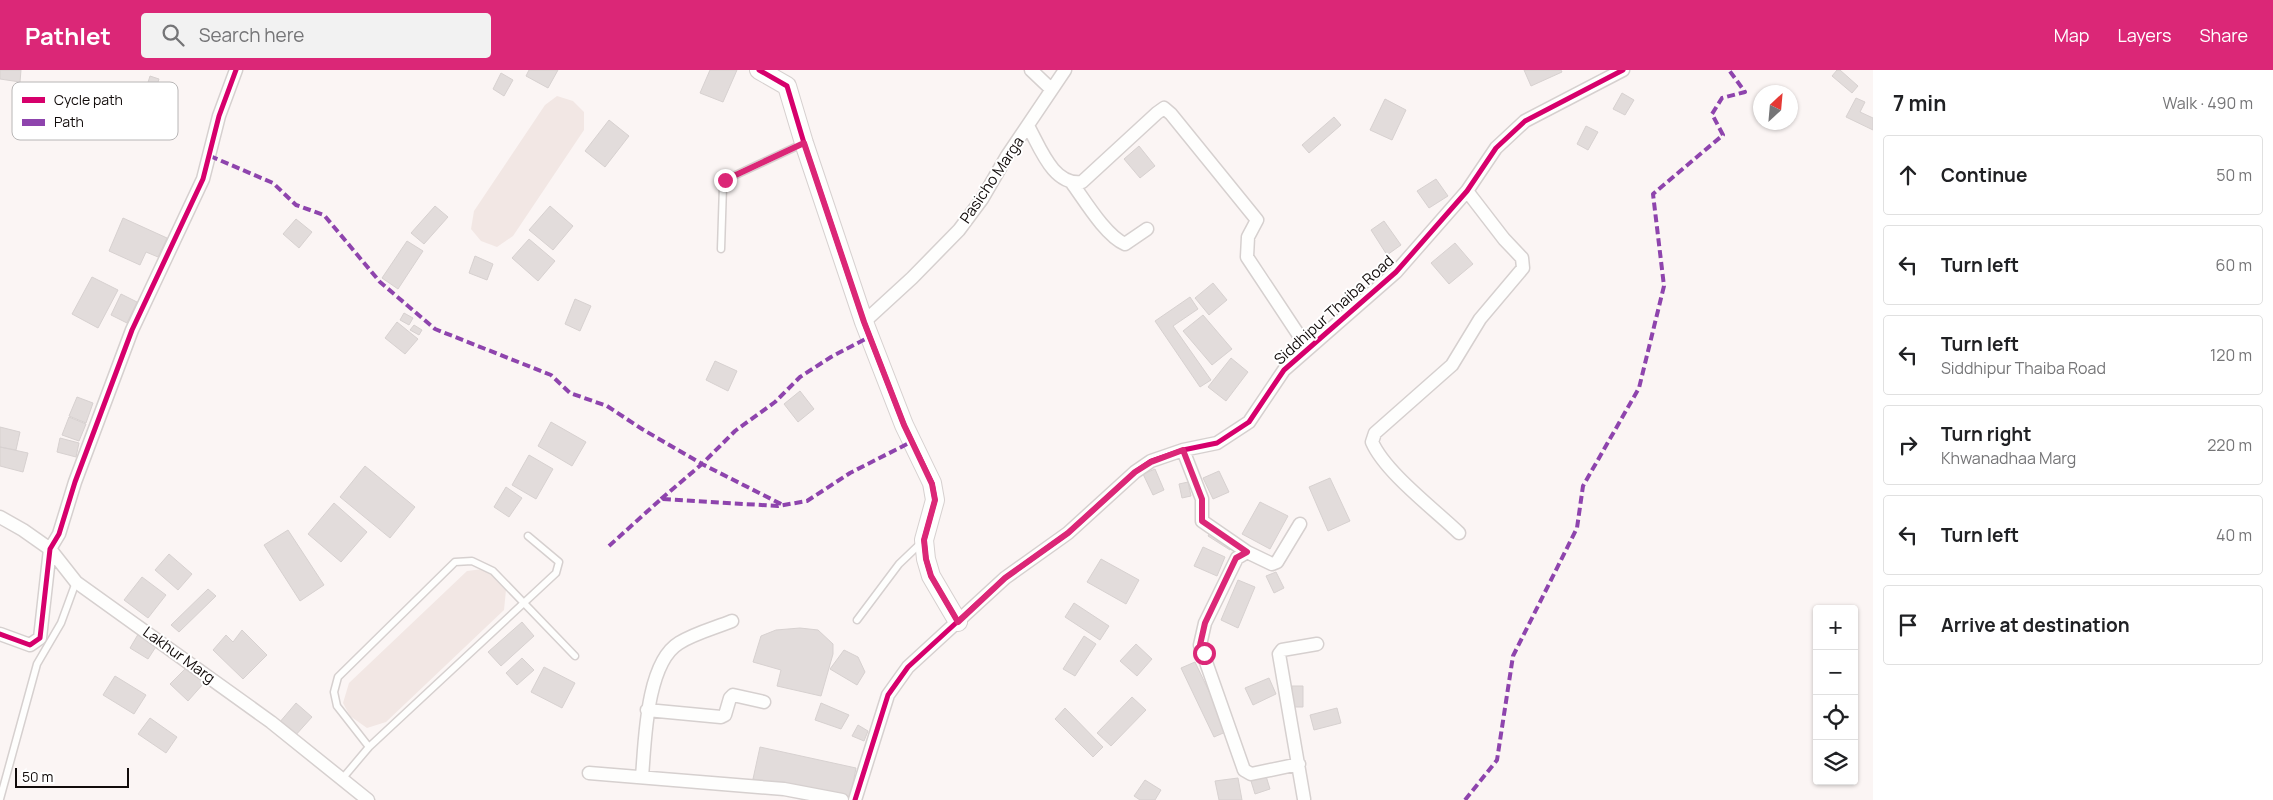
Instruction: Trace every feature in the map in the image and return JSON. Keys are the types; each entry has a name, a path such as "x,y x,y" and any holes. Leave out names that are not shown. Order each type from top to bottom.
{"street":[{"path":"0,634 30,645 40,638 50,549 59,534 75,482 132,330 175,234 203,179 219,116 236,70"},
{"path":"759,70 787,86 804,143 864,322 904,425 932,484 935,500 924,540 926,559 931,576 958,622"},
{"path":"1031,70 1051,89"},
{"name":"Pasicho Marga","path":"864,322 912,278 959,230 982,199 1051,89 1066,70"},
{"name":"Siddhipur Thaiba Road","path":"856,800 888,695 908,667 1005,578 1068,533 1135,472 1151,462 1183,450 1217,443 1249,422 1284,370 1396,272 1467,191 1496,148 1525,121 1623,70"},
{"path":"1072,183 1082,182 1164,108 1171,114 1257,220 1248,237 1247,256 1268,291 1308,349"},
{"path":"1028,126 1053,171 1072,183 1096,215 1120,242 1125,244 1130,242 1147,229"},
{"path":"1459,533 1376,452 1372,442 1375,433 1452,365 1480,318 1523,268 1522,258 1504,239 1467,191"},
{"path":"1183,450 1202,499 1202,521 1247,552 1272,564 1277,562 1300,524"},
{"name":"Lakhur Marg","path":"0,517 50,549 76,582 271,722 342,779 360,798"},
{"path":"1247,552 1236,558 1205,623 1200,645 1244,770 1250,774 1299,764"},
{"path":"642,777 647,710 661,664 678,644 732,621"},
{"path":"1304,799 1279,654 1282,650 1318,644"},
{"path":"647,710 721,717 725,715 730,698 734,695 764,702"},
{"path":"589,773 784,789 842,800"}],"lane":[{"path":"721,249 723,186 725,180 804,143"},
{"path":"342,779 369,747 556,573 560,562 528,536"},
{"path":"857,620 899,564 924,540"},
{"path":"369,747 337,706 334,692 338,677 455,562 472,561 493,571 575,656"},
{"path":"0,799 37,664 61,623 76,582"}],"shaded area":[{"path":"557,96 573,101 584,112 584,130 513,236 497,247 481,241 471,229 474,211 545,105"},
{"path":"483,569 498,577 506,590 504,610 386,722 367,728 350,716 343,703 349,683 467,571"}],"building":[{"path":"0,70 21,70 20,82 0,79"},
{"path":"529,70 558,70 548,88 526,76"},
{"path":"710,70 737,70 723,102 700,93"},
{"path":"1524,70 1561,70 1562,72 1531,86"},
{"path":"1837,70 1840,70 1858,86 1852,93 1832,76"},
{"path":"501,73 513,80 504,96 493,89"},
{"path":"150,76 159,79 158,82 148,82"},
{"path":"1622,93 1634,100 1625,115 1613,109"},
{"path":"1856,98 1865,102 1860,112 1873,118 1873,130 1846,117"},
{"path":"1385,99 1406,110 1392,140 1370,130"},
{"path":"1334,117 1341,125 1309,153 1302,145"},
{"path":"609,120 629,136 605,167 585,151"},
{"path":"1586,126 1598,132 1588,150 1577,144"},
{"path":"1139,146 1155,166 1140,178 1124,159"},
{"path":"1436,179 1448,196 1429,208 1417,191"},
{"path":"435,206 448,217 424,244 411,233"},
{"path":"550,206 573,226 553,250 529,230"},
{"path":"123,218 167,238 158,257 146,252 140,265 109,251"},
{"path":"296,219 312,232 299,248 283,234"},
{"path":"1384,221 1401,245 1387,255 1371,230"},
{"path":"529,239 555,261 538,281 512,258"},
{"path":"407,241 423,251 398,289 382,278"},
{"path":"1455,243 1473,264 1449,284 1431,263"},
{"path":"475,256 493,264 487,280 469,273"},
{"path":"92,277 118,290 98,328 72,314"},
{"path":"1213,283 1227,300 1209,315 1195,298"},
{"path":"121,294 137,302 127,323 111,315"},
{"path":"1190,297 1198,309 1173,326 1211,380 1200,387 1155,321"},
{"path":"575,299 591,306 580,331 565,324"},
{"path":"404,313 413,318 409,325 400,320"},
{"path":"1203,315 1232,349 1212,365 1183,331"},
{"path":"397,322 418,339 405,354 385,338"},
{"path":"414,325 422,330 419,335 410,330"},
{"path":"1231,358 1248,372 1226,401 1208,387"},
{"path":"715,361 737,371 728,391 706,380"},
{"path":"800,391 814,409 798,422 784,404"},
{"path":"77,397 93,403 86,423 69,416"},
{"path":"69,417 86,424 79,441 62,435"},
{"path":"551,422 586,442 572,466 538,446"},
{"path":"0,427 20,432 16,450 0,447"},
{"path":"60,438 79,443 76,457 57,452"},
{"path":"0,447 28,453 23,472 0,466"},
{"path":"529,455 553,469 536,499 512,485"},
{"path":"365,466 415,507 390,538 340,497"},
{"path":"1155,469 1164,490 1153,495 1143,474"},
{"path":"1219,471 1229,492 1213,499 1203,478"},
{"path":"1330,478 1350,521 1328,531 1309,487"},
{"path":"1188,482 1191,496 1182,498 1179,484"},
{"path":"506,487 522,498 509,517 494,507"},
{"path":"1260,502 1288,516 1270,549 1242,534"},
{"path":"334,503 367,532 341,562 308,534"},
{"path":"288,530 324,585 300,601 264,545"},
{"path":"1211,531 1233,545 1230,550 1208,536"},
{"path":"1203,547 1225,557 1217,576 1194,566"},
{"path":"169,554 192,574 178,590 155,570"},
{"path":"1101,559 1139,580 1126,604 1087,582"},
{"path":"1276,572 1284,588 1274,593 1266,576"},
{"path":"142,577 166,595 148,618 124,600"},
{"path":"1238,580 1255,587 1238,628 1221,620"},
{"path":"208,589 216,596 179,632 171,625"},
{"path":"1074,603 1109,626 1100,640 1065,617"},
{"path":"522,622 534,636 501,666 488,652"},
{"path":"800,628 818,630 833,644 833,654 821,696 777,686 781,670 753,662 761,636 776,630"},
{"path":"242,630 267,655 243,679 213,650 226,635 233,642"},
{"path":"140,631 159,642 148,659 130,648"},
{"path":"1084,636 1096,644 1075,676 1063,669"},
{"path":"1136,644 1152,659 1137,676 1120,661"},
{"path":"844,650 858,657 865,672 857,685 830,669"},
{"path":"522,658 534,670 517,685 506,673"},
{"path":"1195,662 1228,731 1214,737 1181,668"},
{"path":"187,667 204,683 188,701 170,684"},
{"path":"544,667 575,683 562,708 531,692"},
{"path":"115,676 146,695 134,714 103,695"},
{"path":"1269,678 1276,694 1253,705 1245,688"},
{"path":"1292,686 1303,686 1303,707 1292,707"},
{"path":"1132,697 1146,710 1111,746 1097,733"},
{"path":"296,703 312,717 294,737 279,723"},
{"path":"821,703 849,715 841,729 815,720"},
{"path":"1065,708 1103,747 1093,757 1055,719"},
{"path":"1337,708 1341,723 1314,730 1310,715"},
{"path":"150,718 177,737 166,753 138,734"},
{"path":"858,725 868,731 864,741 852,736"},
{"path":"760,747 856,768 850,799 753,779"},
{"path":"1266,776 1270,789 1255,794 1251,781"},
{"path":"1238,778 1242,800 1219,800 1215,781"},
{"path":"1145,780 1161,790 1155,800 1140,800 1134,796"}],"marked path":[{"path":"1465,800 1497,760 1513,656 1577,528 1583,486 1639,388 1664,286 1653,194 1723,135 1712,114 1722,98 1745,92 1729,70"},
{"path":"210,156 273,183 296,205 324,215 380,282 435,329 551,375 570,393 607,406 702,464 783,505"},
{"path":"661,499 702,464 735,431 775,402 800,377 831,357 871,336"},
{"path":"609,546 661,499 778,506 807,501 850,473 913,441"}],"cycle path":[{"path":"0,634 30,645 40,638 50,549 59,534 75,482 132,330 203,179 219,116 236,70"},
{"path":"759,70 787,86 804,143 864,322 904,425 932,483 935,500 924,540 926,559 931,576 958,622"},
{"path":"855,800 888,695 908,667 1005,578 1068,533 1135,472 1151,461 1183,450 1217,443 1249,422 1284,370 1396,272 1467,191 1496,148 1525,121 1623,70"}],"route":[{"path":"725,180 804,143 864,322 904,425 932,484 935,500 924,540 926,559 931,576 958,622 1005,578 1068,533 1135,472 1151,462 1183,450 1203,501 1202,521 1247,552 1236,558 1218,601 1205,623 1200,645 1204,653"}]}
